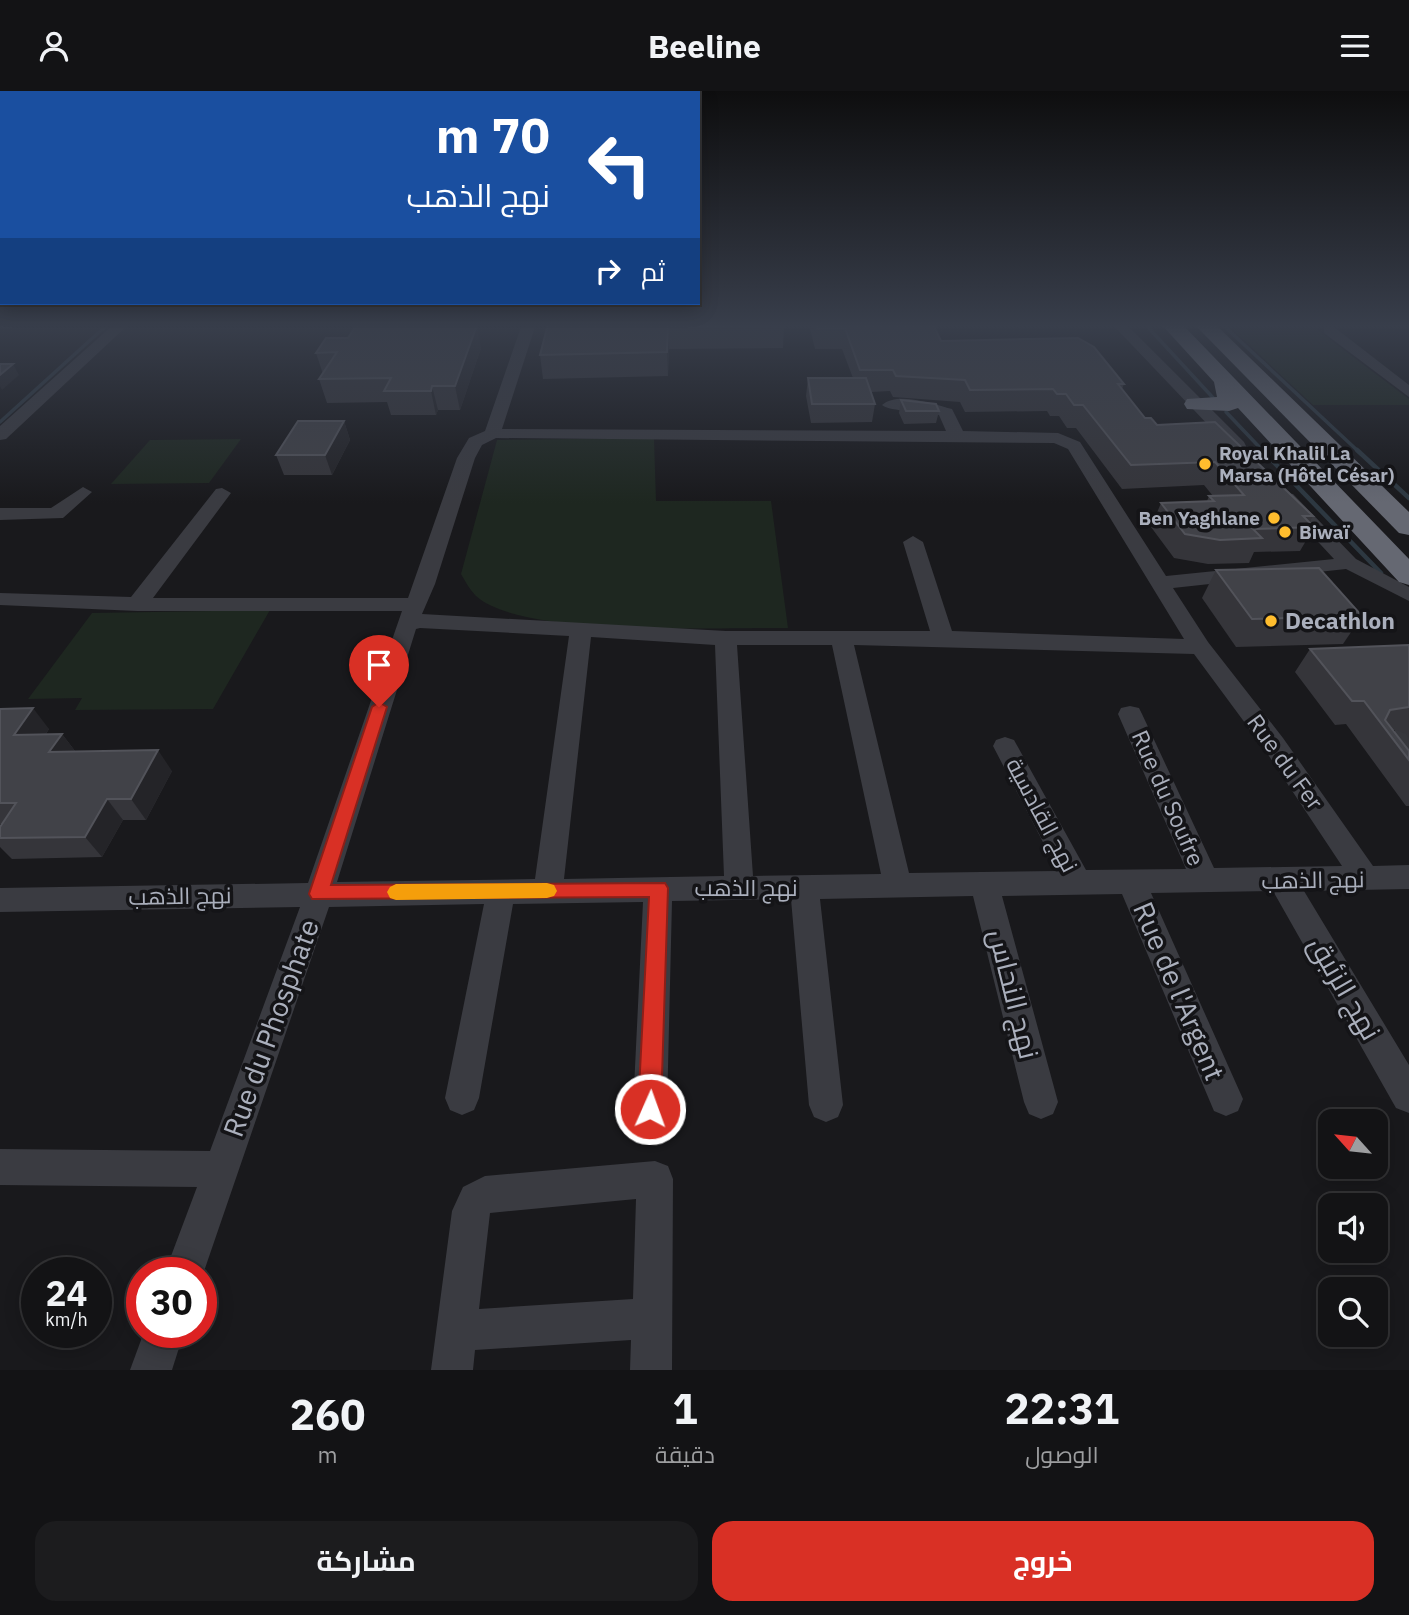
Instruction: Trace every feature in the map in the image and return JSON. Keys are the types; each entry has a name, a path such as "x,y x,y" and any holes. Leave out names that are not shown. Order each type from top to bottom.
{"highway":[{"path":"1195,404 1229,404 1225,384"},
{"path":"1228,384 1409,576"},
{"path":"1264,384 1409,527"}],"street":[{"path":"0,435 56,384"},
{"path":"506,384 494,433 957,436 946,412 919,405 890,405"},
{"path":"1176,384 1253,462"},
{"name":"Rue du Phosphate","path":"190,1257 319,894 472,445 494,433"},
{"name":"Rue du Fer","path":"957,436 1038,436 1068,441 1074,446 1200,647 1274,744 1366,879"},
{"path":"1272,482 1349,563 1409,596"},
{"path":"0,514 56,514 83,492"},
{"path":"137,604 222,493"},
{"path":"913,542 943,638"},
{"path":"1158,583 1349,563"},
{"path":"0,599 413,614 420,621 726,638 841,636 1200,647"},
{"path":"548,891 580,631"},
{"path":"841,636 898,887"},
{"path":"726,638 739,888"},
{"name":"Rue du Soufre","path":"1130,714 1206,881"},
{"name":"نهج القادسية","path":"1005,746 1079,884"},
{"name":"نهج الذهب","path":"0,900 658,888 805,889 1409,877"},
{"name":"نهج الزئبق","path":"1282,880 1408,1096"},
{"name":"Rue de l'Argent","path":"1132,883 1226,1099"},
{"name":"نهج النحاس","path":"985,885 1041,1102"},
{"path":"650,1109 658,888"},
{"path":"805,889 826,1105"},
{"path":"462,1098 501,891"},
{"path":"0,1167 221,1169"},
{"path":"651,1370 655,1179 485,1195 475,1200 471,1210 454,1351 652,1318"},
{"path":"151,1370 159,1348"}],"shaded area":[{"path":"1290,384 1389,384 1409,399 1409,405 1313,405"},
{"path":"654,438 656,501 771,501 788,628 672,629 578,624 535,619 500,609 474,594 461,574 497,440"},
{"path":"241,439 209,483 111,484 150,440"},
{"path":"270,610 213,709 75,710 82,698 28,699 92,613"}],"building":[{"path":"388,384 456,384 455,386 432,386 431,391 384,391"},
{"path":"809,384 868,384 875,404 812,404"},
{"path":"967,384 1124,384 1118,384 1145,418 1151,418 1157,425 1215,422 1313,516 1303,516 1314,527 1253,529 1262,538 1220,540 1185,534 1161,503 1214,501 1209,496 1244,495 1215,462 1131,465 1083,405 1074,405 1066,394 1057,394 1053,389 970,390"},
{"path":"901,400 936,404 939,411 906,411"},
{"path":"298,421 344,421 325,455 276,455"},
{"path":"1319,568 1362,616 1252,619 1216,570"},
{"path":"1409,645 1409,707 1390,710 1385,720 1409,751 1409,760 1364,701 1352,701 1310,649"},
{"path":"33,708 14,735 62,734 49,752 158,750 131,799 107,799 85,837 0,838 0,827 16,803 0,803 0,709"}],"waterway":[{"path":"0,422 42,384"},
{"path":"1200,384 1216,401"},
{"path":"1286,384 1359,452"},
{"path":"1226,412 1264,452"},
{"path":"1262,450 1381,573"},
{"path":"1357,450 1409,498"}],"tunnel":[{"path":"1395,741 1409,741"}],"slow traffic":[{"path":"396,892 547,891"}],"place":[{"name":"Royal Khalil La Marsa (Hôtel César)","path":"1205,464"},
{"name":"Ben Yaghlane","path":"1274,518"},
{"name":"Biwaï","path":"1285,532"},
{"name":"Decathlon","path":"1271,621"}],"route":[{"path":"379,707 319,894 658,888 650,1109"}]}
